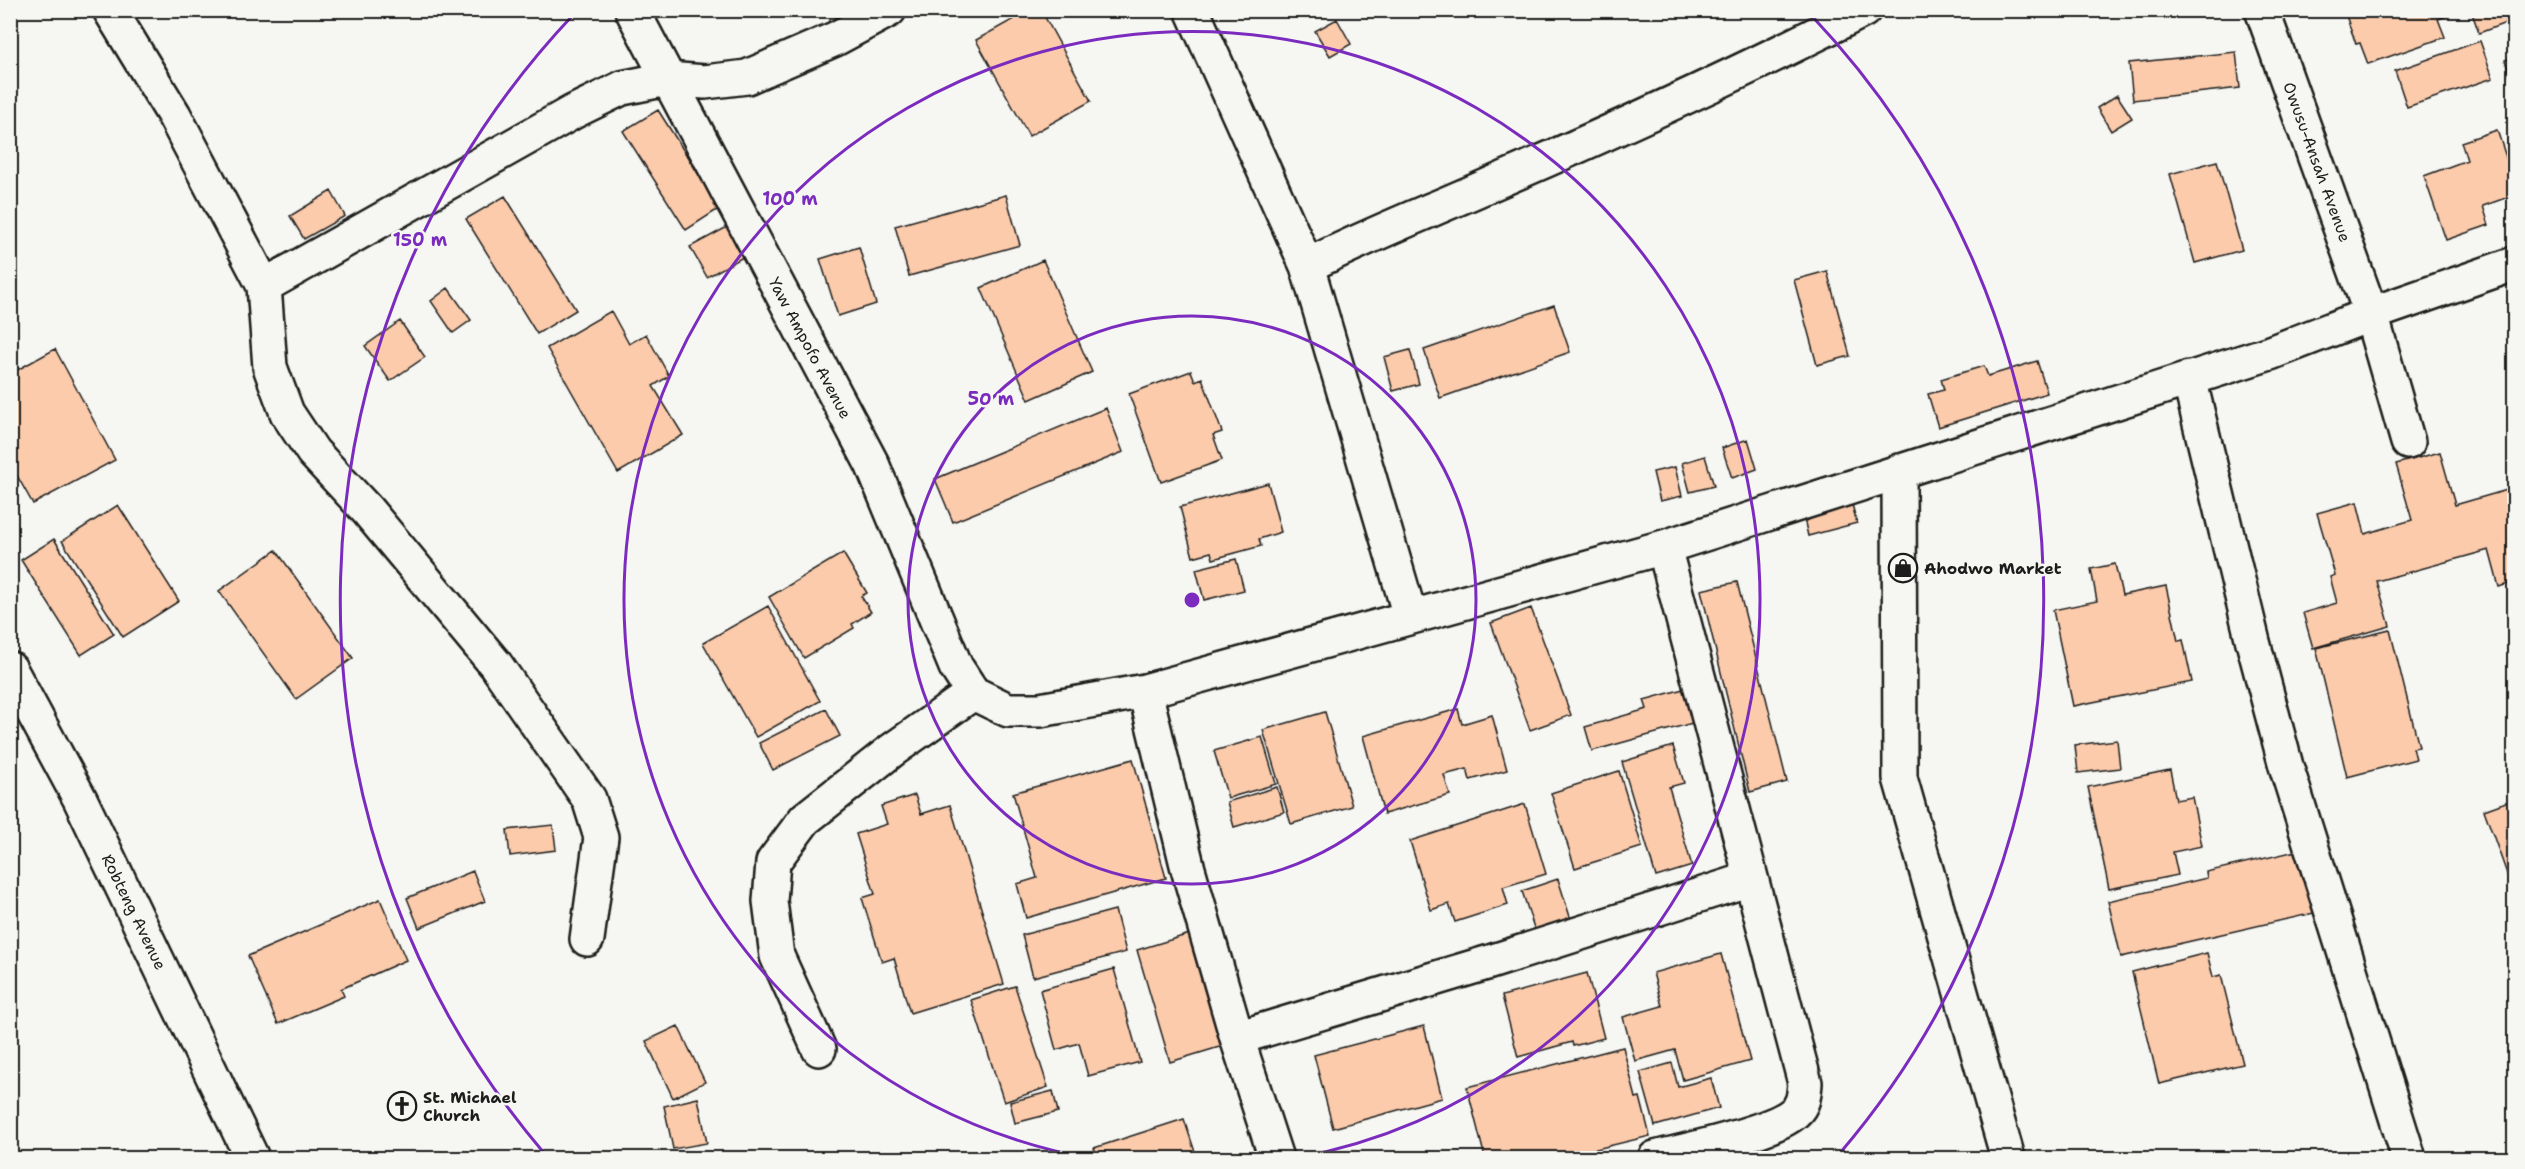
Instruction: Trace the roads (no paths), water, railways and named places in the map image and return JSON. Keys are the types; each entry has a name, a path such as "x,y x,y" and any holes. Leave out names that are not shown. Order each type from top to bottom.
{"street":[{"path":"110,10 174,115 264,286 270,368 287,413 314,452 367,510 496,665 590,799 601,837 587,939"},
{"name":"Yaw Ampofo Avenue","path":"632,10 872,464 956,667 973,693"},
{"path":"264,286 573,112 622,88 667,79 705,82 747,76 836,39 889,10"},
{"path":"1192,10 1307,266 1410,616"},
{"path":"1307,266 1348,245 1487,187 1737,74 1864,10"},
{"name":"Owusu-Ansah Avenue","path":"2262,10 2371,314 2408,442"},
{"path":"819,1049 777,956 770,901 773,862 805,819 891,751 973,693 1008,710 1040,710 1145,691 1664,547 2270,353 2371,314 2514,264"},
{"path":"2189,378 2286,766 2409,1158"},
{"path":"1899,471 1900,778 2008,1158"},
{"path":"1655,1158 1772,1126 1796,1112 1803,1101 1805,1083 1664,547"},
{"name":"Robteng Avenue","path":"10,669 80,799 252,1158"},
{"path":"1145,691 1188,869 1237,1038 1276,1158"},
{"path":"1237,1038 1490,962 1750,879"}],"place":[{"name":"Ahodwo Market","path":"1903,568"},
{"name":"St. Michael Church","path":"402,1106"}]}
